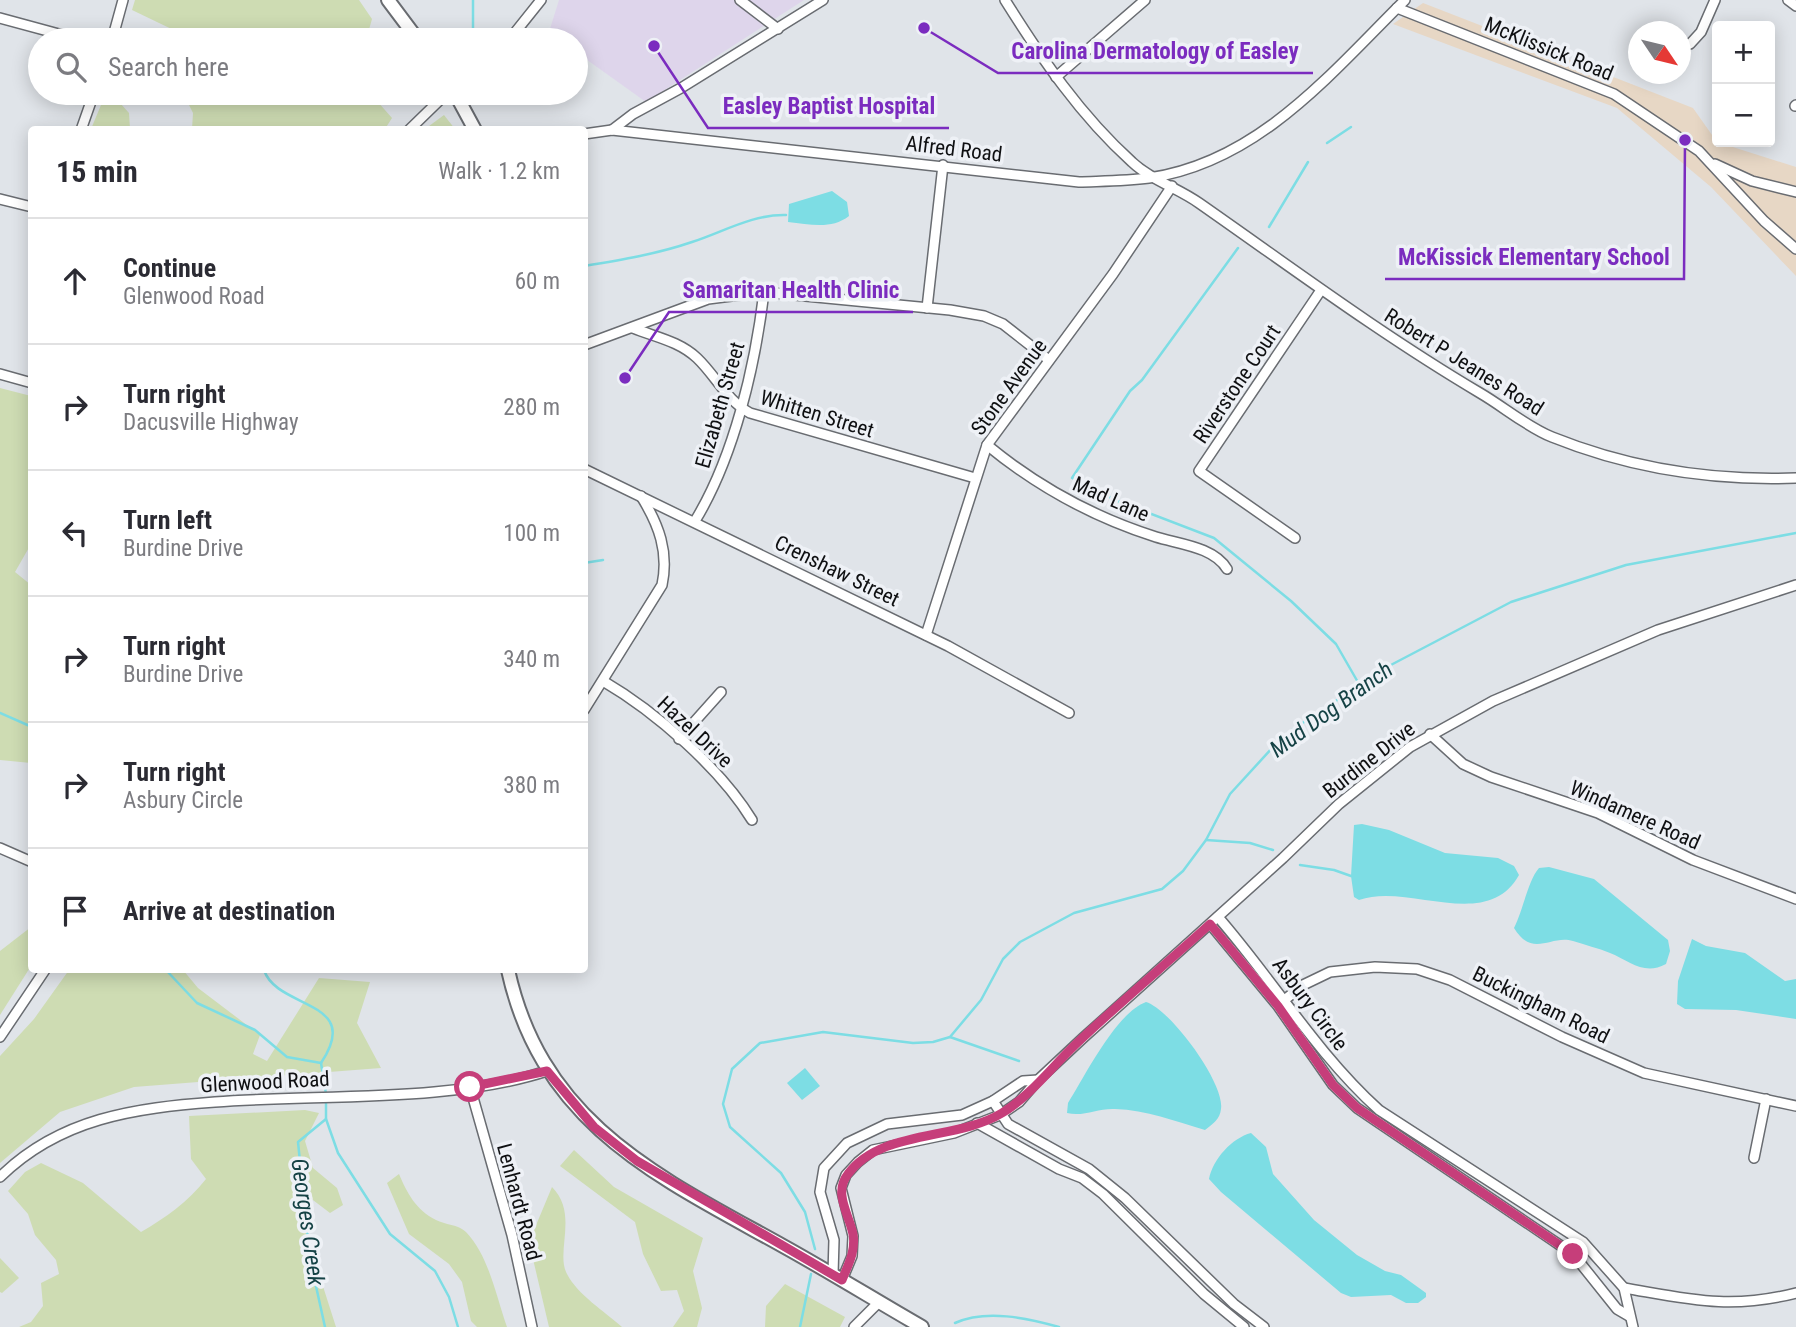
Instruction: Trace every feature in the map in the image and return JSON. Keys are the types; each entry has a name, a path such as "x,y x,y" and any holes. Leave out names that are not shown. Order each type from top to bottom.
{"main road":[{"path":"388,0 409,28"},
{"path":"461,105 472,126"},
{"path":"509,973 529,1036 547,1071 594,1127 637,1161 922,1327"}],"street":[{"path":"116,28 124,0"},
{"path":"519,28 541,0"},
{"path":"740,0 779,29"},
{"path":"612,130 633,114 779,29 823,0"},
{"path":"1005,0 1056,78 1117,148 1152,177 1228,152 1276,125 1405,0"},
{"path":"1056,78 1145,0"},
{"path":"1691,43 1701,32 1715,0"},
{"path":"1788,0 1796,6"},
{"name":"McKlissick Road","path":"1398,8 1614,94 1660,123 1713,163 1764,221 1796,249"},
{"path":"0,18 37,28"},
{"path":"82,126 90,105"},
{"path":"413,126 435,105"},
{"name":"Alfred Road","path":"588,133 612,130 1079,182 1152,177"},
{"name":"McKlissick Road","path":"1713,163 1752,181 1796,192"},
{"path":"927,307 943,165"},
{"name":"Robert P Jeanes Road","path":"1152,177 1172,186 1437,368 1549,436 1615,459 1646,466 1742,477 1796,478"},
{"name":"Stone Avenue","path":"926,635 987,445 1113,274 1172,186"},
{"path":"0,199 28,206"},
{"name":"Riverstone Court","path":"1294,538 1199,471 1321,290"},
{"path":"588,344 708,299 740,292 764,292 927,307 995,320 1049,360"},
{"name":"Elizabeth Street","path":"695,522 717,481 754,354 764,292"},
{"name":"Whitten Street","path":"633,328 676,344 695,356 739,407 843,441 975,478"},
{"path":"0,374 28,382"},
{"name":"Mad Lane","path":"987,445 1018,471 1096,516 1212,554 1227,569"},
{"name":"Crenshaw Street","path":"588,471 926,635 1069,713"},
{"path":"588,704 662,585 666,565 663,541 652,514 640,495"},
{"name":"Burdine Drive","path":"837,1277 852,1256 853,1236 841,1188 846,1175 873,1150 954,1133 1000,1115 1031,1092 1038,1080 1375,772 1430,734 1493,701 1658,629 1796,585"},
{"name":"Hazel Drive","path":"603,681 643,708 679,739 717,776 752,820"},
{"path":"679,739 721,692"},
{"name":"Windamere Road","path":"1430,734 1463,764 1490,777 1598,813 1693,860 1796,899"},
{"path":"0,848 28,860"},
{"name":"Asbury Circle","path":"1218,916 1281,1003 1333,1085 1376,1114 1416,1147 1533,1224 1573,1254 1617,1309 1629,1316"},
{"name":"Asbury Circle","path":"1210,924 1376,1114 1422,1138 1583,1242 1624,1288 1633,1327"},
{"name":"Buckingham Road","path":"1281,1003 1303,985 1330,972 1375,967 1417,969 1450,979 1562,1037 1644,1073 1796,1106"},
{"path":"0,1037 43,973"},
{"name":"Glenwood Road","path":"0,1177 45,1142 103,1116 164,1106 470,1087 547,1071"},
{"name":"Burdine Drive","path":"837,1277 834,1240 820,1192 824,1168 847,1143 887,1124 962,1115 993,1101 1023,1081 1038,1080"},
{"name":"Lenhardt Road","path":"470,1087 512,1235 532,1327"},
{"path":"1754,1158 1766,1099"},
{"path":"993,1101 1008,1124 1089,1169 1129,1201 1231,1301 1264,1327"},
{"path":"977,1123 1082,1178 1244,1327"},
{"path":"1416,1147 1422,1138"},
{"path":"1082,1178 1089,1169"},
{"path":"1119,1210 1129,1201"},
{"path":"1533,1224 1540,1214"},
{"path":"1188,1277 1198,1268"},
{"path":"1624,1288 1701,1303 1753,1302 1796,1293"},
{"path":"1223,1310 1231,1301"},
{"path":"854,1327 879,1302"}],"shaded area":[{"path":"559,0 804,0 646,102 588,61 588,28 550,28"},
{"path":"1423,3 1693,108 1712,135 1712,147 1733,147 1796,167 1796,276 1711,187 1617,108 1393,24"}],"green space":[{"path":"135,0 359,0 372,19 369,28 169,28 132,10"},
{"path":"101,105 122,105 129,113 130,126 92,126"},
{"path":"189,105 381,105 392,118 387,126 192,126 193,113"},
{"path":"444,115 453,126 429,126"},
{"path":"0,388 28,395 28,549 15,572 28,583 28,763 0,760"},
{"path":"28,929 28,971 0,1015 0,951"},
{"path":"67,973 186,973 198,988 260,1035 253,1054 267,1061 319,978 370,982 357,1023 381,1068 134,1087 60,1112 0,1163 0,1056 34,1019"},
{"path":"305,1110 319,1113 305,1141 313,1168 337,1188 343,1205 330,1213 305,1194 296,1202 336,1327 19,1327 31,1322 43,1306 41,1283 59,1274 56,1260 35,1235 28,1214 8,1191 25,1172 41,1163 83,1183 141,1232 176,1209 206,1179 191,1159 189,1116"},
{"path":"574,1150 614,1187 703,1238 693,1271 702,1308 697,1327 673,1327 684,1311 677,1290 661,1291 643,1254 635,1222 560,1166"},
{"path":"399,1174 409,1194 423,1211 440,1222 463,1229 474,1242 486,1264 507,1327 477,1327 471,1321 462,1282 449,1264 409,1234 387,1183"},
{"path":"552,1187 564,1209 563,1255 567,1274 584,1296 622,1327 549,1327 529,1242"},
{"path":"0,1258 19,1278 2,1293 0,1292"},
{"path":"785,1284 845,1317 840,1327 765,1327 766,1306"}],"water":[{"path":"832,191 847,202 849,216 828,225 788,222 789,204"},
{"path":"1362,824 1389,830 1445,853 1498,858 1514,866 1519,875 1505,892 1487,901 1445,903 1379,896 1359,900 1354,897 1351,876 1354,825"},
{"path":"1549,867 1594,879 1668,940 1670,951 1666,964 1644,968 1573,941 1557,940 1535,944 1521,937 1514,928 1535,873 1539,868"},
{"path":"1692,939 1706,946 1745,953 1785,981 1796,979 1796,1019 1736,1010 1685,1009 1677,1004 1678,981"},
{"path":"1146,1002 1168,1018 1181,1032 1214,1082 1221,1109 1216,1121 1205,1130 1138,1111 1109,1109 1079,1114 1067,1113 1068,1103 1113,1032 1135,1008"},
{"path":"805,1068 820,1086 802,1100 787,1083"},
{"path":"1251,1133 1266,1147 1273,1174 1314,1220 1357,1255 1385,1271 1401,1275 1426,1293 1426,1297 1418,1303 1406,1303 1391,1295 1351,1297 1341,1293 1221,1192 1209,1179 1211,1171 1230,1144"}],"waterway":[{"name":"Georges Creek","path":"473,0 473,28"},
{"path":"1327,143 1351,127"},
{"path":"1269,227 1308,162"},
{"path":"588,265 666,250 750,220 786,215"},
{"path":"1238,248 1142,380 1130,391 1072,478 1115,500 1214,538 1291,601 1336,644 1359,684"},
{"name":"Mud Dog Branch","path":"815,1249 805,1212 781,1173 730,1127 723,1104 732,1069 760,1043 823,1032 913,1043 933,1042 950,1037 981,1000 1003,959 1020,942 1074,913 1162,889 1183,871 1206,840 1230,794 1274,746 1292,730 1387,667 1511,602 1626,565 1796,533"},
{"path":"588,562 603,560"},
{"path":"0,713 28,725"},
{"path":"1206,840 1250,843 1273,850"},
{"path":"1300,865 1334,870 1351,876"},
{"name":"Georges Creek","path":"169,973 197,1003 255,1030 287,1057 321,1063"},
{"path":"266,973 272,983 284,992 325,1016 332,1027 331,1042 321,1063"},
{"path":"950,1037 1019,1061"},
{"name":"Georges Creek","path":"321,1063 326,1094"},
{"path":"326,1101 326,1119 338,1153 390,1234 435,1271 449,1297 458,1327"},
{"name":"Georges Creek","path":"325,1327 310,1259 298,1142 326,1119"},
{"name":"Mud Dog Branch","path":"800,1327 811,1274"},
{"path":"955,1323 980,1316 1007,1316 1059,1327"}],"place":[{"name":"Carolina Dermatology of Easley","path":"924,28"},
{"name":"Easley Baptist Hospital","path":"654,46"},
{"name":"McKissick Elementary School","path":"1685,140"},
{"name":"Samaritan Health Clinic","path":"625,378"}],"route":[{"path":"470,1087 547,1071 594,1127 637,1161 719,1212 842,1280 852,1256 853,1236 841,1188 846,1175 858,1162 873,1150 892,1144 954,1133 1000,1115 1020,1102 1031,1092 1038,1080 1210,924 1278,1006 1333,1085 1357,1108 1533,1224 1573,1254"}]}
